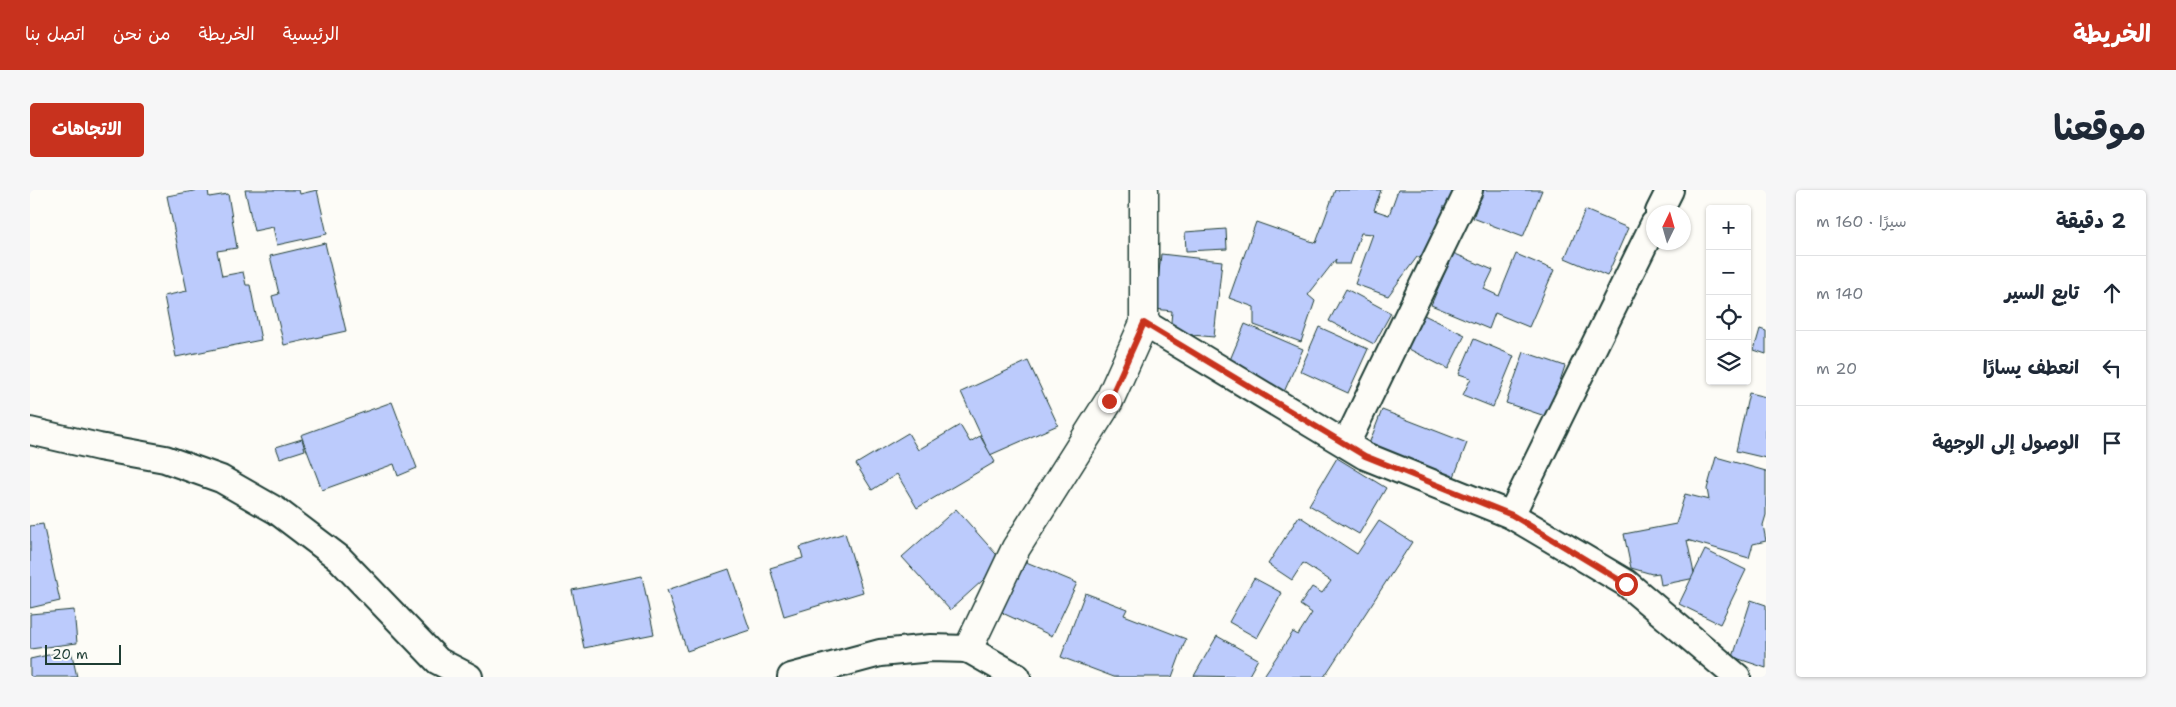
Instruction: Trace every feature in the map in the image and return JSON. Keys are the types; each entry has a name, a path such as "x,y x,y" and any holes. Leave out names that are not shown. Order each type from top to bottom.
{"street":[{"path":"968,649 1016,548 1109,401 1144,323 1144,190"},
{"path":"1346,444 1469,190"},
{"path":"1662,205 1670,190"},
{"path":"1512,515 1646,240"},
{"path":"1144,323 1365,456 1512,515 1626,584 1737,677"},
{"path":"30,431 99,447 165,459 222,479 277,511 339,558 439,669 470,677"},
{"path":"791,677 880,653 931,648 968,649 1017,677"}],"building":[{"path":"208,190 209,197 228,194 237,248 217,251 222,276 243,272 246,285 250,285 261,340 176,357 164,296 187,291 167,196"},
{"path":"245,190 299,190 300,194 317,190 327,234 277,245 273,227 254,231"},
{"path":"1335,190 1381,190 1374,210 1389,215 1398,190 1461,190 1455,208 1443,207 1449,212 1432,258 1417,257 1388,296 1355,284 1373,234 1361,233 1350,264 1335,264 1336,259 1308,295 1315,301 1301,342 1254,325 1254,307 1229,298 1256,222 1316,243"},
{"path":"1483,190 1542,190 1523,237 1473,218"},
{"path":"1585,210 1628,228 1607,276 1565,258"},
{"path":"1226,229 1227,249 1186,251 1185,232"},
{"path":"325,243 346,331 284,345 272,296 279,294 270,256"},
{"path":"1453,253 1493,270 1484,289 1499,296 1516,254 1554,270 1529,327 1495,313 1489,329 1431,305"},
{"path":"1161,254 1222,261 1214,337 1170,333 1172,311 1155,309"},
{"path":"1346,289 1391,313 1374,344 1329,321"},
{"path":"1424,315 1465,335 1448,369 1407,348"},
{"path":"1245,324 1303,349 1284,392 1227,367"},
{"path":"1319,327 1368,349 1348,393 1300,371"},
{"path":"1760,329 1766,331 1766,354 1754,350"},
{"path":"1474,339 1514,356 1493,407 1463,395 1471,378 1459,374"},
{"path":"1524,352 1565,366 1548,417 1506,403"},
{"path":"1028,361 1058,425 990,455 961,392"},
{"path":"1749,393 1766,397 1766,458 1736,451"},
{"path":"392,402 417,468 398,476 394,464 322,490 301,435"},
{"path":"1382,410 1467,443 1452,482 1367,449"},
{"path":"960,425 970,442 980,436 995,462 917,508 897,474 872,490 856,464 908,433 918,450"},
{"path":"302,439 305,450 280,458 276,447"},
{"path":"1716,457 1766,471 1766,515 1763,525 1766,541 1753,544 1749,558 1687,540 1695,578 1661,585 1659,573 1652,574 1631,568 1624,534 1676,524 1685,494 1709,500 1707,489"},
{"path":"1337,458 1386,488 1359,534 1309,505"},
{"path":"956,509 1003,562 950,610 902,557"},
{"path":"1299,516 1357,554 1379,521 1412,542 1324,677 1263,677 1293,632 1298,635 1312,613 1300,605 1312,587 1322,593 1331,581 1303,563 1292,580 1268,564"},
{"path":"43,524 60,601 30,608 30,526"},
{"path":"845,533 863,592 784,616 770,568 803,558 800,547"},
{"path":"1705,550 1746,570 1720,624 1679,604"},
{"path":"1019,559 1077,583 1052,636 996,610"},
{"path":"729,569 750,630 687,651 667,590"},
{"path":"642,576 654,634 584,648 572,590"},
{"path":"1254,578 1282,593 1257,638 1229,622"},
{"path":"1085,593 1127,609 1124,615 1186,639 1172,677 1114,677 1061,657"},
{"path":"1751,600 1766,605 1766,668 1733,657"},
{"path":"74,610 77,643 30,649 30,614"},
{"path":"1217,636 1258,659 1248,677 1194,676"},
{"path":"71,650 77,677 30,677 30,659"}],"route":[{"path":"1109,401 1144,323 1365,456 1512,515 1626,584"}]}
